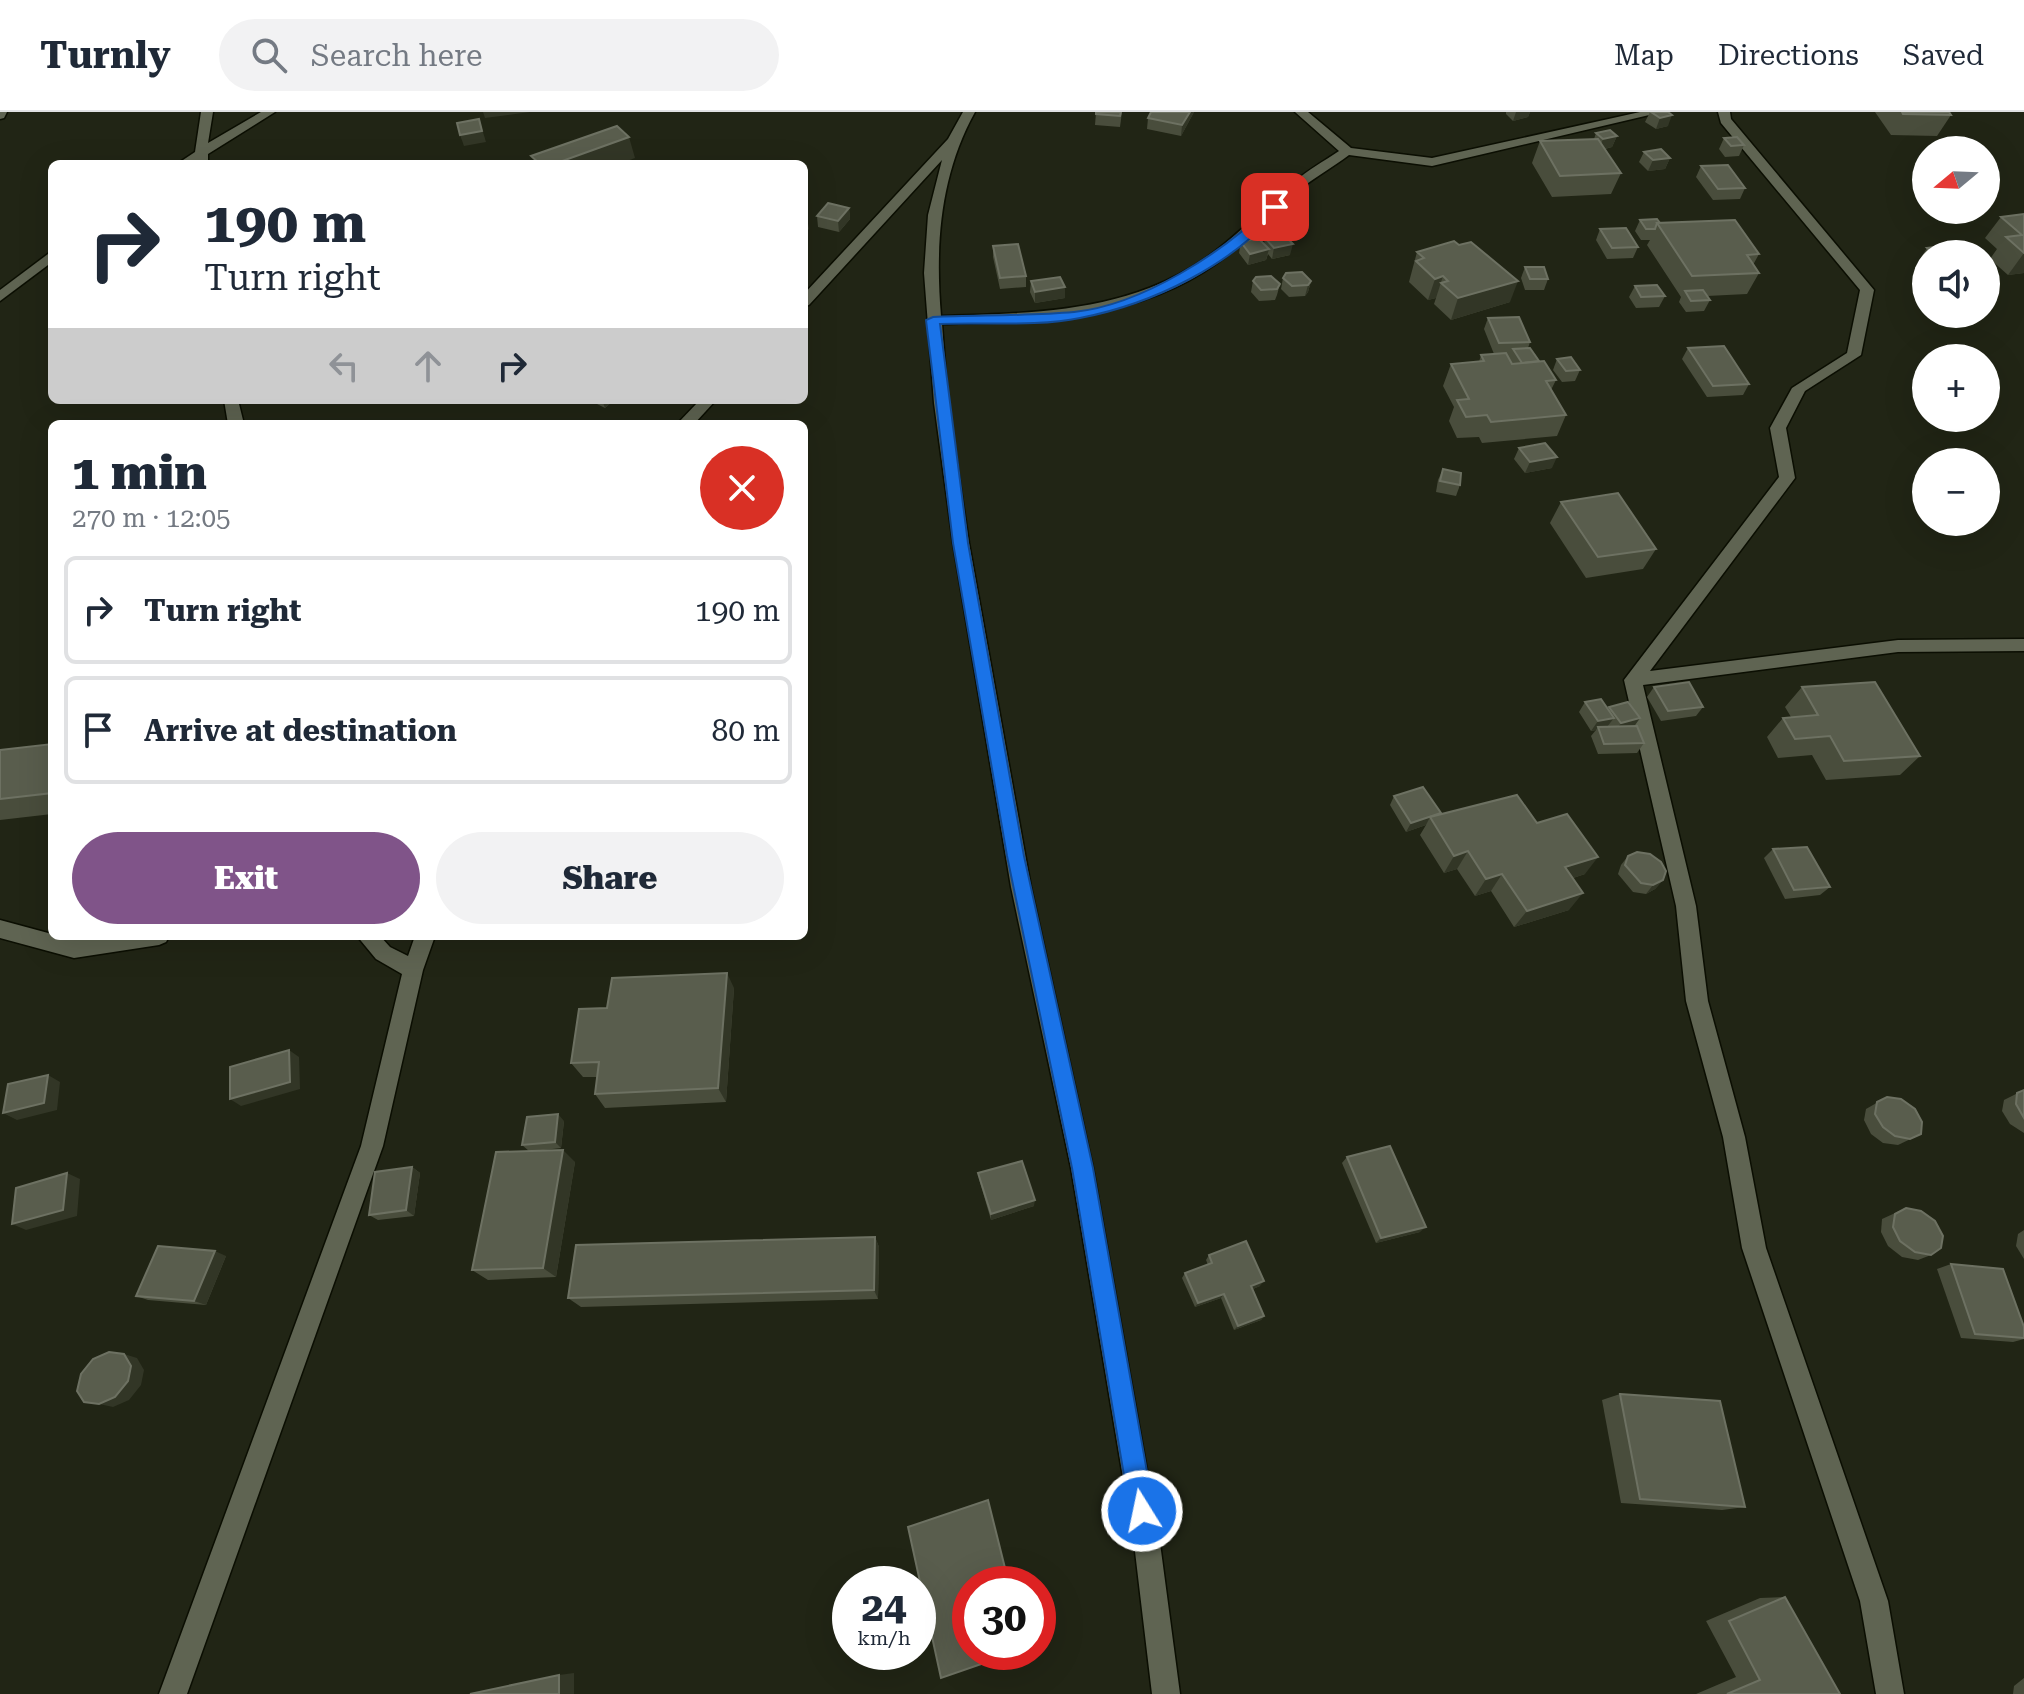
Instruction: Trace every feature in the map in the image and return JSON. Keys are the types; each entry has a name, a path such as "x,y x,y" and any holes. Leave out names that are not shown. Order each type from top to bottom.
{"street":[{"path":"204,158 207,112"},
{"path":"204,158 269,112"},
{"path":"808,298 954,139 969,112"},
{"path":"1301,112 1347,151 1432,162 1656,112"},
{"path":"1633,680 1787,478 1778,428 1799,388 1854,355 1867,290 1725,120 1724,112"},
{"path":"954,139 934,215 933,320 961,543 1021,887 1085,1184 1147,1543 1166,1694"},
{"path":"933,320 1078,315 1161,289 1200,268 1257,226 1293,189 1347,151"},
{"path":"0,297 48,258"},
{"path":"689,420 705,404"},
{"path":"1633,680 1898,646 2024,645"},
{"path":"1633,680 1686,906 1697,1001 1734,1137 1754,1248 1874,1601 1890,1694"},
{"path":"0,929 74,949 133,940"},
{"path":"371,940 383,953 413,970"},
{"path":"173,1694 372,1146 413,970 424,940"}],"building":[{"path":"1096,112 1121,112 1120,116"},
{"path":"1151,112 1190,112 1182,125 1148,118"},
{"path":"1651,112 1668,112 1672,115 1660,118"},
{"path":"1949,112 1951,115 1903,114"},
{"path":"479,119 482,131 460,135 457,123"},
{"path":"617,126 629,137 565,160 536,160 531,156"},
{"path":"1610,130 1617,136 1603,139 1596,133"},
{"path":"1737,137 1744,145 1731,146 1724,138"},
{"path":"1598,139 1621,173 1560,176 1540,141"},
{"path":"1661,149 1670,158 1653,160 1644,152"},
{"path":"1728,165 1745,188 1718,189 1701,166"},
{"path":"828,203 849,208 838,221 817,216"},
{"path":"2024,214 2024,253 2006,237 2022,235 2001,217"},
{"path":"1657,219 1660,223 1655,229 1646,229 1640,220"},
{"path":"1735,220 1759,254 1747,255 1759,273 1692,276 1657,223"},
{"path":"1626,228 1638,247 1612,248 1600,229"},
{"path":"1283,234 1293,244 1274,248 1265,238"},
{"path":"1258,238 1269,249 1250,254 1241,242"},
{"path":"1454,241 1459,245 1471,242 1518,281 1458,298 1441,283 1448,281 1443,276 1435,279 1416,261 1424,258 1417,252"},
{"path":"1018,244 1026,276 1000,278 993,246"},
{"path":"1525,267 1544,267 1548,279 1530,279"},
{"path":"1302,272 1311,281 1308,285 1292,286 1283,278 1286,273"},
{"path":"1271,276 1280,284 1277,289 1261,290 1253,281 1256,277"},
{"path":"1060,277 1065,287 1035,292 1031,281"},
{"path":"1657,285 1665,296 1641,297 1635,286"},
{"path":"1703,290 1710,300 1691,301 1685,291"},
{"path":"1519,317 1530,342 1499,343 1488,318"},
{"path":"1724,346 1749,384 1713,386 1688,348"},
{"path":"1530,348 1539,361 1522,363 1513,349"},
{"path":"1506,353 1512,364 1544,361 1556,380 1546,381 1566,415 1491,422 1487,415 1466,417 1457,400 1469,399 1451,364 1484,361 1481,355"},
{"path":"1571,357 1580,370 1566,371 1557,359"},
{"path":"1545,443 1557,457 1530,462 1519,448"},
{"path":"1443,469 1461,473 1460,485 1440,481"},
{"path":"1618,493 1656,549 1598,557 1561,502"},
{"path":"1689,682 1703,707 1668,711 1654,687"},
{"path":"1875,682 1920,756 1844,761 1830,736 1795,739 1783,718 1818,715 1802,687"},
{"path":"1601,699 1614,718 1598,721 1585,702"},
{"path":"1628,702 1640,718 1621,723 1609,707"},
{"path":"1637,726 1644,743 1604,744 1598,727"},
{"path":"48,744 48,793 0,799 0,750"},
{"path":"1423,787 1441,813 1411,823 1394,796"},
{"path":"1517,795 1537,823 1567,814 1598,857 1565,867 1583,893 1527,911 1502,874 1486,879 1468,851 1454,856 1430,817"},
{"path":"1807,847 1830,887 1794,890 1773,849"},
{"path":"1637,852 1650,854 1661,862 1666,871 1663,880 1653,885 1641,883 1625,865 1628,856"},
{"path":"727,973 718,1088 595,1094 599,1062 571,1063 579,1009 607,1008 612,978"},
{"path":"289,1050 290,1082 230,1099 230,1067"},
{"path":"48,1075 44,1103 3,1113 8,1084"},
{"path":"2024,1090 2024,1118 2016,1104 2017,1093"},
{"path":"1887,1097 1901,1099 1915,1109 1922,1122 1921,1134 1910,1139 1895,1136 1883,1127 1875,1114 1877,1102"},
{"path":"558,1114 555,1142 522,1145 527,1117"},
{"path":"1390,1146 1426,1227 1381,1238 1347,1157"},
{"path":"563,1150 543,1268 472,1270 496,1152"},
{"path":"1022,1161 1035,1200 991,1214 978,1173"},
{"path":"412,1167 406,1210 369,1215 375,1172"},
{"path":"67,1173 63,1210 12,1224 16,1188"},
{"path":"1906,1208 1921,1211 1935,1221 1943,1236 1941,1248 1931,1255 1915,1252 1900,1241 1893,1227 1895,1214"},
{"path":"875,1237 874,1290 568,1298 576,1245"},
{"path":"1246,1241 1264,1281 1251,1286 1264,1316 1238,1326 1224,1294 1198,1303 1185,1273 1212,1263 1209,1255"},
{"path":"158,1246 215,1251 194,1301 136,1296"},
{"path":"1951,1264 2003,1269 2024,1327 2024,1338 1975,1334"},
{"path":"109,1352 124,1354 131,1366 128,1381 115,1397 99,1404 84,1402 77,1391 81,1374 93,1359"},
{"path":"1620,1394 1720,1401 1745,1507 1640,1499"},
{"path":"988,1500 1004,1566 952,1566 952,1670 964,1670 941,1678 936,1655 936,1566 917,1566 908,1527"},
{"path":"1785,1597 1840,1694 1727,1694 1760,1680 1729,1621"},
{"path":"559,1675 559,1694 470,1694"}],"route":[{"path":"1142,1511 1082,1168 1015,856 961,543 941,403 933,320 1078,315 1114,305 1161,289 1200,268 1257,226 1275,207"}]}
